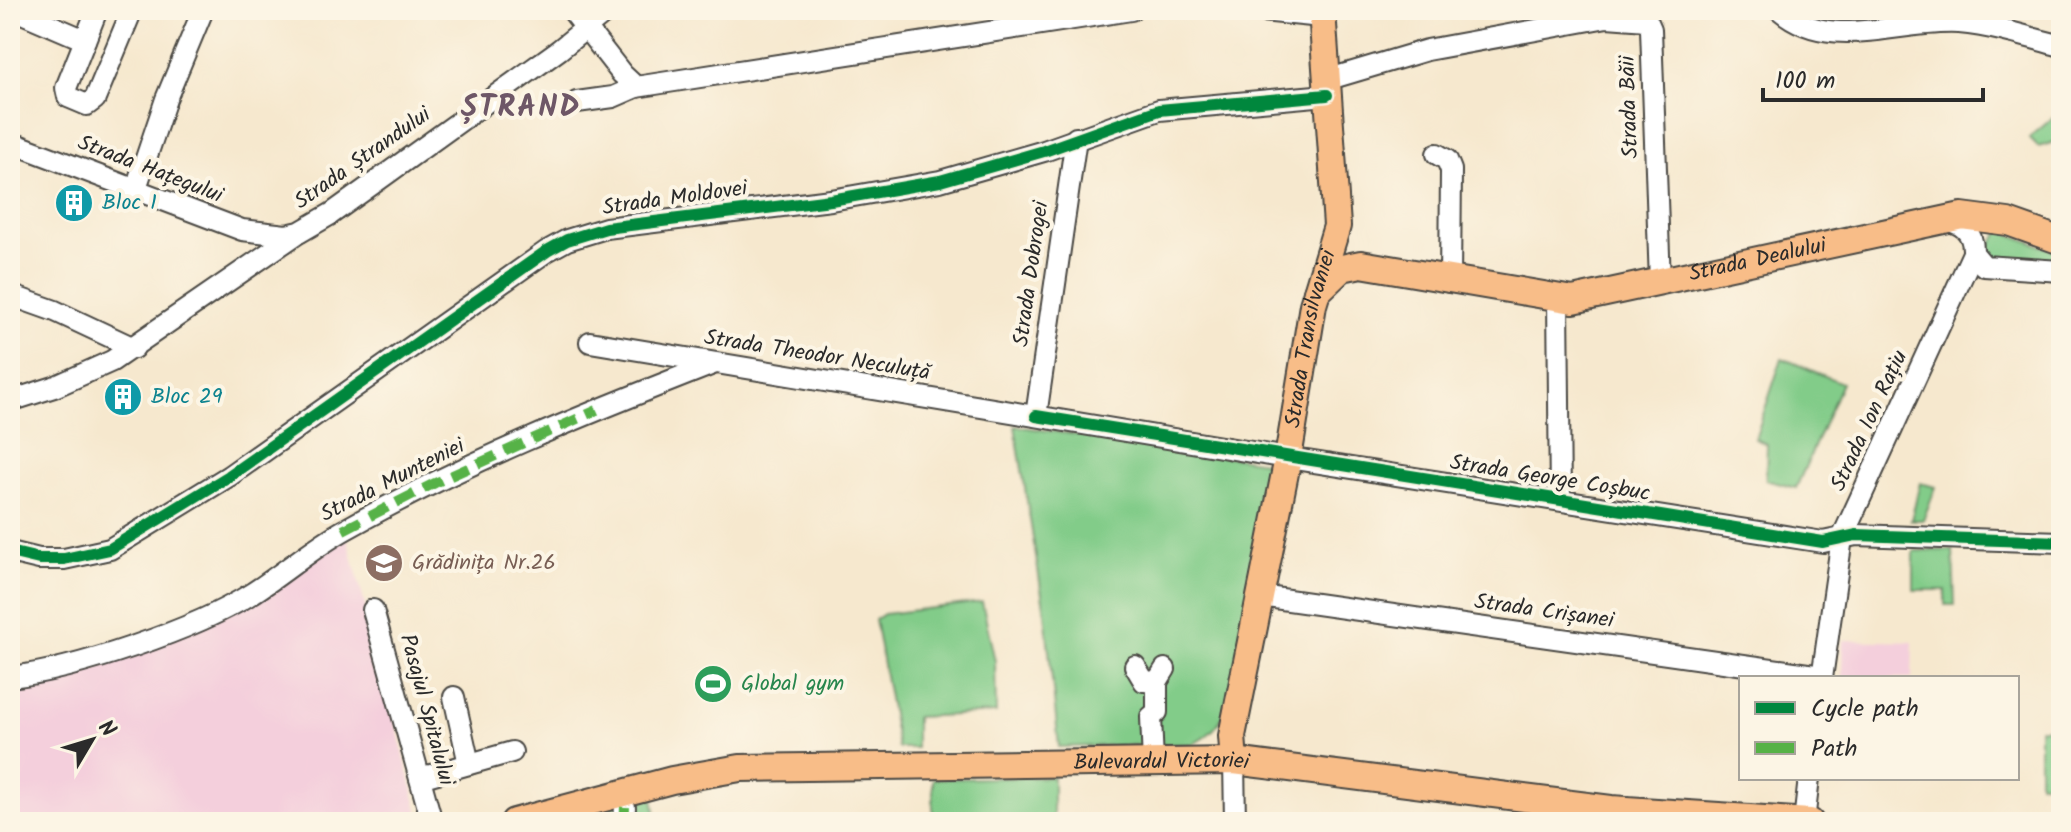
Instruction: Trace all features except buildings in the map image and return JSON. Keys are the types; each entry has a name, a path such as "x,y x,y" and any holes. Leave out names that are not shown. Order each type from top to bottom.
{"main road":[{"name":"Strada Transilvaniei","path":"1234,761 1232,736 1288,458 1317,292 1334,240 1338,214 1322,14"},
{"path":"1317,292 1342,268 1361,264 1338,214"},
{"name":"Strada Dealului","path":"1361,264 1558,300 1660,283 1962,216 1985,217 2061,241"},
{"name":"Bulevardul Victoriei","path":"514,822 672,780 740,768 1234,761 1604,816 1806,822"}],"street":[{"path":"15,10 85,40"},
{"path":"97,10 66,88 68,97 87,105 95,99 125,12"},
{"path":"135,191 166,99 203,10"},
{"path":"572,10 622,74 636,87"},
{"name":"Strada Ștrandului","path":"10,401 89,372 134,348 300,232 331,214 608,10"},
{"path":"577,102 613,97 636,87 1131,10"},
{"path":"1252,10 1322,14"},
{"path":"1780,10 1799,24 1821,32 1958,23 2061,46"},
{"name":"Strada Băii","path":"1326,88 1427,50 1607,17 1647,20 1651,29 1660,283"},
{"name":"Strada Moldovei","path":"10,552 39,559 64,559 110,549 229,476 567,240 622,225 883,192 985,170 1136,117 1185,106 1326,88"},
{"name":"Strada Dobrogei","path":"1036,416 1076,138"},
{"name":"Strada Hațegului","path":"10,142 242,230 275,236"},
{"path":"1437,154 1447,160 1451,170 1450,282"},
{"path":"1931,221 1960,224 1971,237 1973,253 1984,266 2061,271"},
{"name":"Strada Ștrandului","path":"275,236 300,232"},
{"name":"Strada Ion Rațiu","path":"1822,676 1842,538 1973,253"},
{"path":"10,295 134,348"},
{"path":"1558,300 1560,500"},
{"name":"Strada Theodor Neculuță","path":"590,342 1036,416"},
{"name":"Strada Munteniei","path":"10,677 125,648 219,611 250,595 343,530 448,477 597,410 713,364"},
{"name":"Strada George Coșbuc","path":"1036,416 1823,542 1856,535 2061,542"},
{"name":"Strada Crișanei","path":"1260,596 1815,676"},
{"name":"Pasajul Spitalului","path":"373,610 432,822"},
{"path":"1150,674 1144,711 1151,717 1153,763"},
{"path":"454,697 469,764"},
{"path":"420,778 512,752"},
{"path":"1234,761 1235,822"},
{"path":"1806,822 1809,780"}],"shaded area":[{"path":"347,536 421,822 15,822 10,803 10,686 98,668 148,650"},
{"path":"1843,640 1913,642 1912,676 1842,676"}],"green space":[{"path":"2061,111 2061,140 2038,147 2029,138"},
{"path":"2001,231 2061,253 2061,268 1993,260 1988,247"},
{"path":"1782,358 1842,383 1796,488 1766,480 1767,444 1755,439"},
{"path":"1015,426 1279,464 1227,709 1213,730 1199,741 1193,744 1059,747 1045,613"},
{"path":"1920,483 1936,487 1923,520 1911,520"},
{"path":"1953,550 1955,605 1945,605 1945,590 1914,590 1914,551"},
{"path":"982,602 995,661 996,713 916,717 916,748 898,748 875,620 884,614"},
{"path":"2039,728 2061,728 2061,783 2039,783"},
{"path":"1053,777 1053,822 933,822 933,779"},
{"path":"651,786 657,822 515,822"}],"marked path":[{"path":"343,530 435,483 597,410"},
{"path":"624,822 625,807"}],"cycle path":[{"path":"10,552 39,559 64,559 110,549 229,476 547,251 567,240 606,228 831,200 940,181 1044,151 1159,110 1327,95"},
{"path":"1036,416 1823,542 1856,535 2061,542"}],"place":[{"name":"Bloc 1","path":"74,203"},
{"name":"Bloc 29","path":"123,397"},
{"name":"Grădinița Nr.26","path":"384,563"},
{"name":"Global gym","path":"713,684"}],"district":[{"name":"ȘTRAND","path":"521,108"}]}
